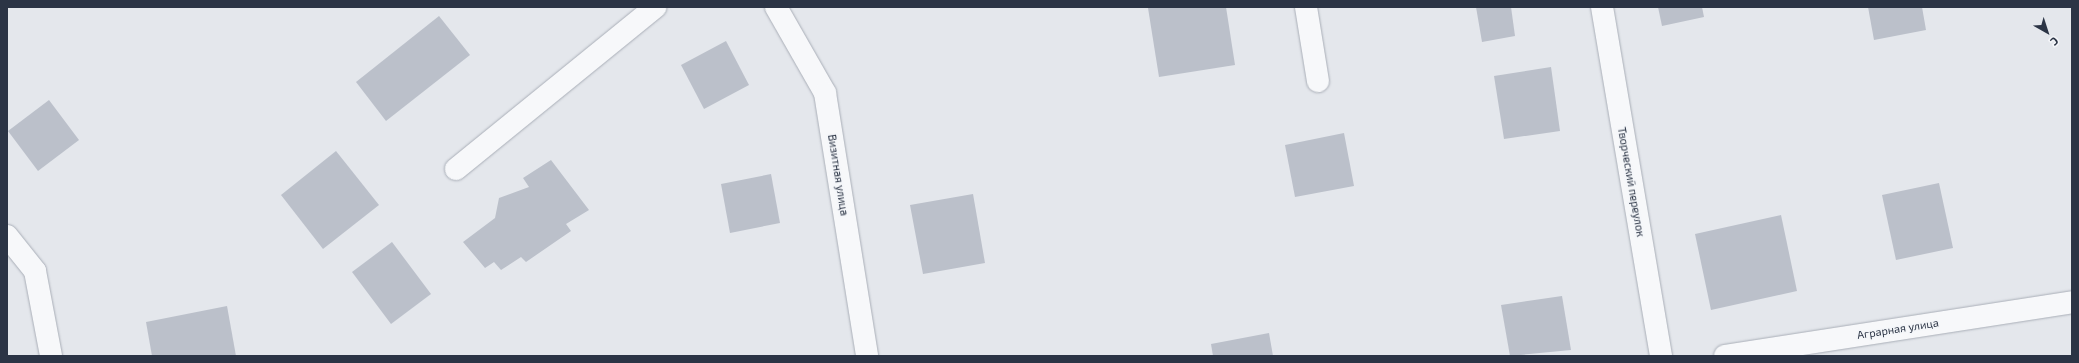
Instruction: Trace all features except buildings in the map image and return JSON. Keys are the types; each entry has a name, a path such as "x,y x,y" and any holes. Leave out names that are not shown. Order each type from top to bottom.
{"street":[{"path":"456,169 655,7"},
{"name":"Визитная улица","path":"776,7 825,93 867,356"},
{"path":"1306,7 1318,81"},
{"name":"Творческий переулок","path":"1602,7 1661,356"},
{"path":"7,236 35,271 52,356"},
{"name":"Аграрная улица","path":"1725,356 2072,302"}]}
